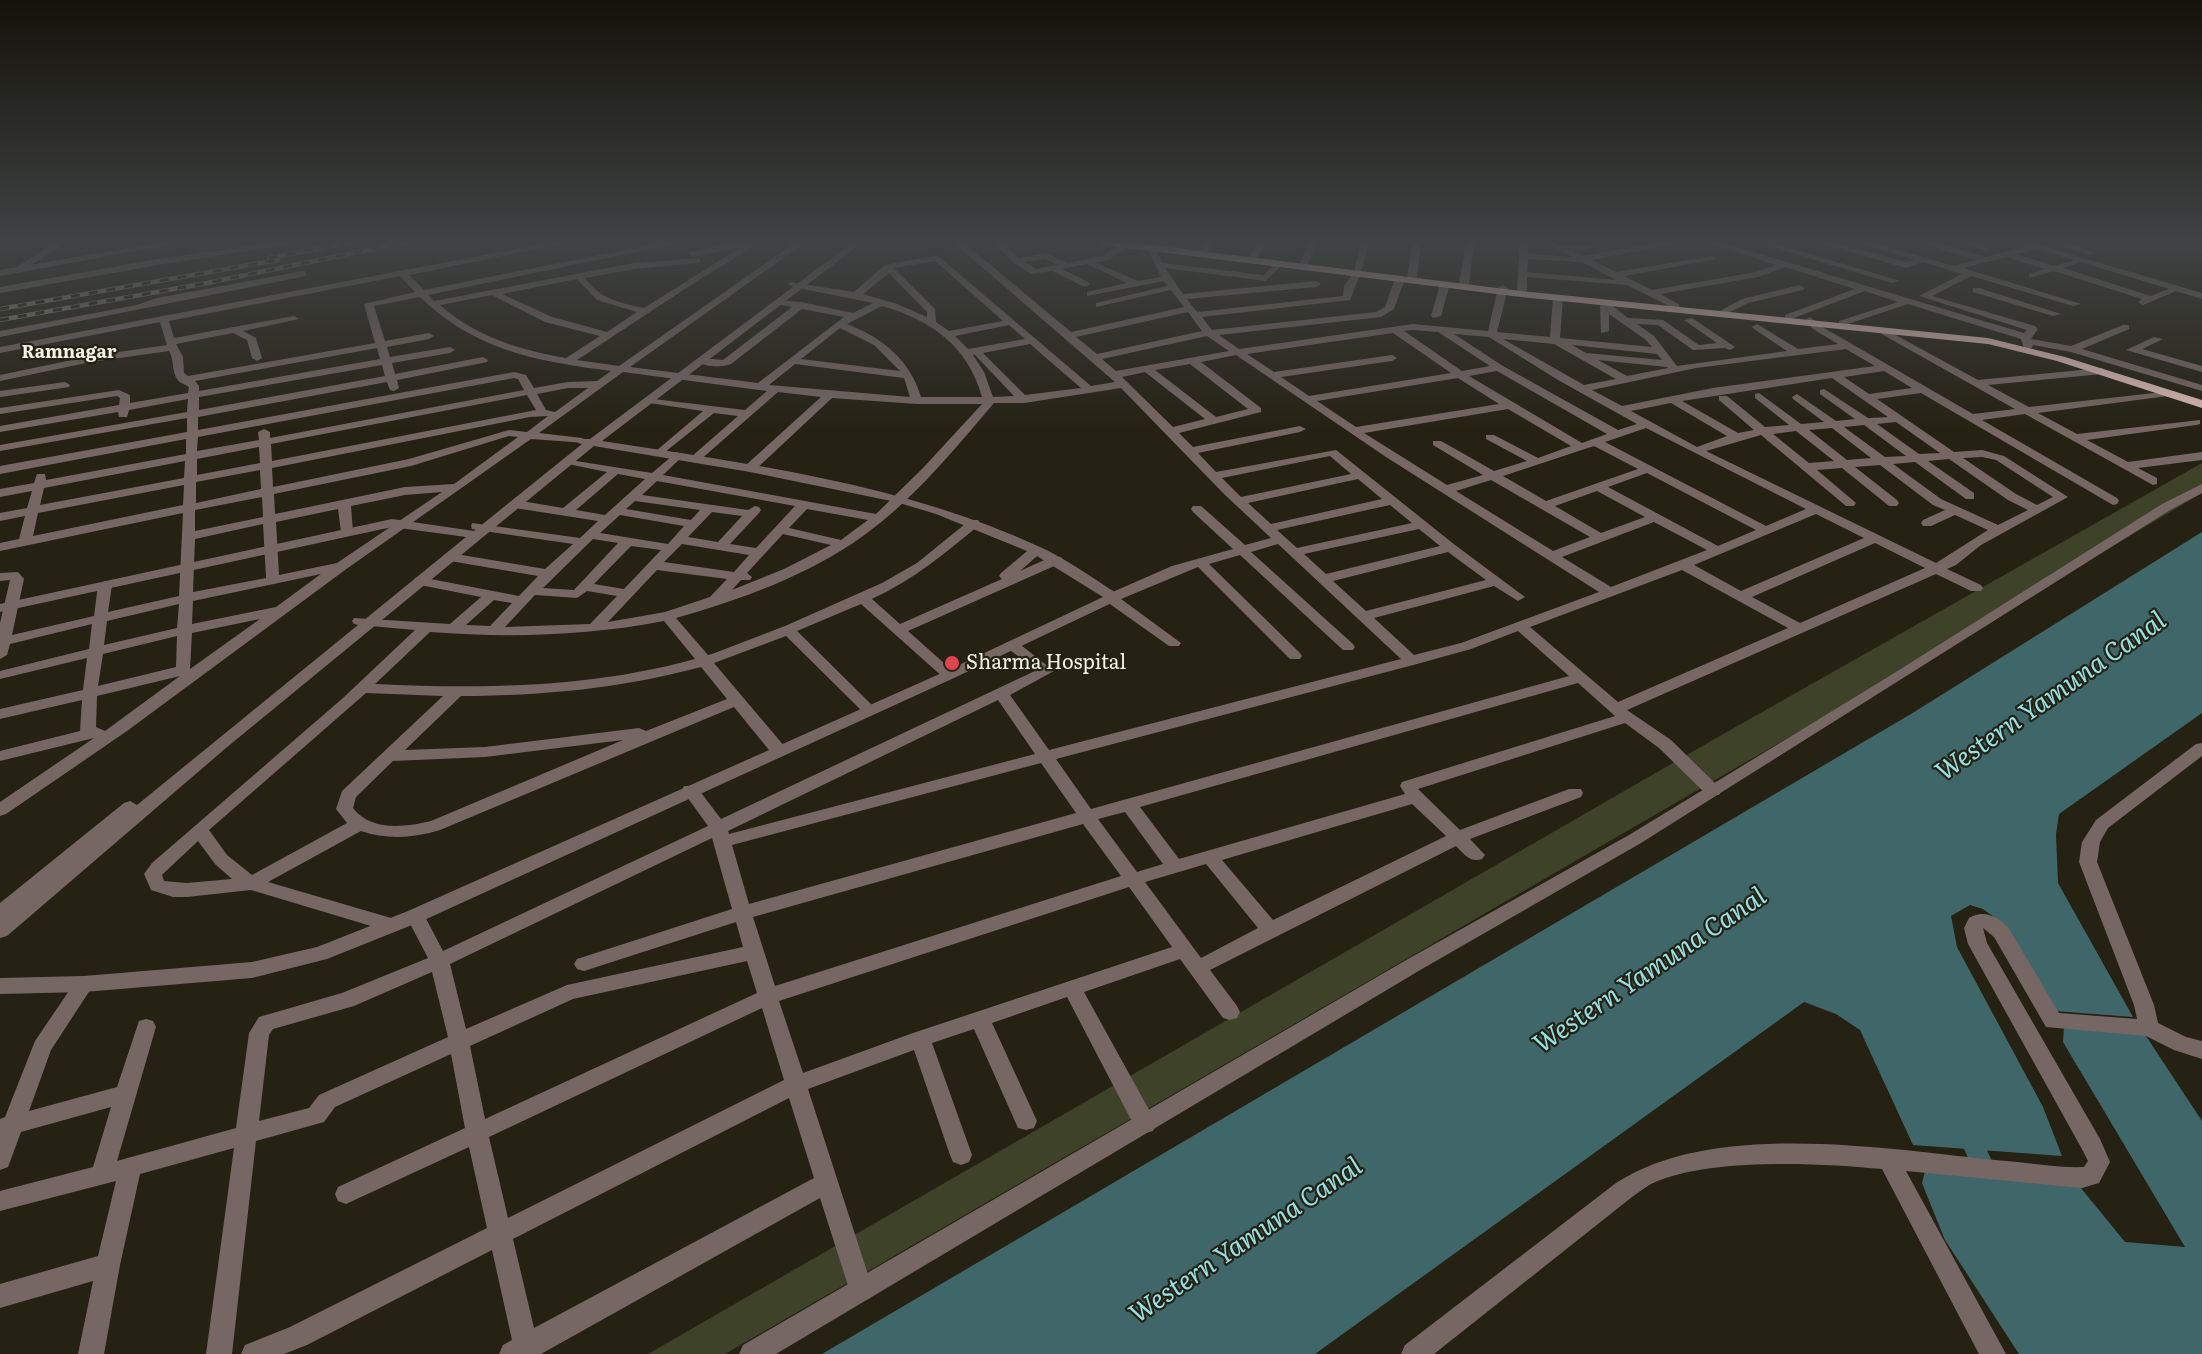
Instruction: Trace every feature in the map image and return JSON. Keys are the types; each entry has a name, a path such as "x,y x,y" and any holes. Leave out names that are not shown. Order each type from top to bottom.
{"highway":[{"path":"1607,305 1842,323 1974,336 2027,338 2202,396"},
{"path":"1667,305 1988,341 2102,371 2202,404"}],"street":[{"path":"0,334 144,305"},
{"path":"0,350 236,305"},
{"path":"368,305 410,438"},
{"path":"433,305 454,323 491,342 569,361 828,396 989,402 1024,400 1124,384"},
{"path":"515,305 548,321 609,335"},
{"path":"625,305 647,310"},
{"path":"569,361 654,305"},
{"path":"0,810 8,801 121,727 286,609 340,567 457,487 712,305"},
{"path":"0,913 587,441 770,305"},
{"path":"0,931 364,622 450,557 477,530 515,504 567,461 587,441 649,400 675,376 701,361 776,305"},
{"path":"701,361 719,364 727,362 801,305"},
{"path":"802,305 852,316"},
{"path":"760,387 840,324 875,305"},
{"path":"886,305 931,322 972,352 1024,400"},
{"path":"926,305 932,311 931,322"},
{"path":"992,305 1090,391"},
{"path":"1034,305 1124,384 1213,476 1412,661"},
{"path":"1188,305 1209,333 1274,375 1353,431 1611,593"},
{"path":"1070,335 1193,312 1272,305"},
{"path":"1095,357 1209,333 1378,315 1389,309 1390,305"},
{"path":"1436,316 1439,305"},
{"path":"1492,334 1499,305"},
{"path":"1555,340 1557,305"},
{"path":"1605,305 1650,338 1672,366"},
{"path":"1604,331 1605,305"},
{"path":"1725,311 1737,305"},
{"path":"1788,317 1820,305"},
{"path":"1842,323 1896,305"},
{"path":"1917,305 2202,388"},
{"path":"1947,305 2027,338"},
{"path":"2027,305 2056,314"},
{"path":"2027,338 2056,314 2075,305"},
{"path":"0,714 176,673 183,669 194,434 194,387 184,380 178,370 178,357 164,319"},
{"path":"0,378 294,319"},
{"path":"1689,320 1747,358"},
{"path":"1628,321 1660,321 1697,348 1727,345"},
{"path":"1811,321 1921,390 2113,501"},
{"path":"948,334 1011,322"},
{"path":"840,324 879,344 908,375 917,401"},
{"path":"1113,375 1238,352 1413,327 1661,351"},
{"path":"1757,327 1797,353"},
{"path":"2072,350 2126,327"},
{"path":"1438,329 1499,368 1616,434"},
{"path":"235,330 251,338 258,362 264,422 273,580"},
{"path":"1396,330 1509,406 1581,447"},
{"path":"1881,330 2153,481"},
{"path":"1492,334 1499,341 1582,389 1695,451 1976,588"},
{"path":"184,380 258,362 320,356 429,336"},
{"path":"2109,360 2158,339"},
{"path":"1555,340 1626,380"},
{"path":"972,352 1032,341"},
{"path":"1582,389 1626,380 1672,366 1848,346"},
{"path":"0,429 450,350"},
{"path":"2133,350 2202,369"},
{"path":"972,352 989,402"},
{"path":"320,356 343,476"},
{"path":"1582,356 1672,366"},
{"path":"1274,375 1392,358"},
{"path":"0,448 391,379 483,360"},
{"path":"793,361 908,375"},
{"path":"1171,431 1257,410 1193,361"},
{"path":"451,367 482,440"},
{"path":"1308,399 1499,368"},
{"path":"1621,410 1713,391 1886,368"},
{"path":"1147,369 1215,421"},
{"path":"2180,381 2202,369"},
{"path":"1976,383 2102,371"},
{"path":"0,470 518,375 522,377 542,412"},
{"path":"1836,375 2012,497 2037,510"},
{"path":"0,493 467,403 576,384 600,384"},
{"path":"0,394 65,385"},
{"path":"695,459 776,389"},
{"path":"1867,397 1921,390"},
{"path":"1824,392 1970,496"},
{"path":"0,411 119,393 126,397 112,509"},
{"path":"1971,418 2168,393"},
{"path":"750,468 828,396"},
{"path":"1759,396 1796,428 1893,503"},
{"path":"1797,397 1932,498 1954,511 1998,530"},
{"path":"1723,398 1850,503"},
{"path":"1672,399 1736,437"},
{"path":"649,400 747,414"},
{"path":"364,622 452,630 594,628 667,616 715,600 768,581 843,544 878,518 898,499 989,402"},
{"path":"1353,431 1509,406"},
{"path":"660,453 712,409"},
{"path":"0,547 25,542 192,480 542,412 556,415"},
{"path":"25,542 55,419"},
{"path":"1695,451 1736,437 1763,431 1898,419"},
{"path":"2075,438 2196,422"},
{"path":"1445,490 1537,462 1647,424"},
{"path":"1190,451 1300,429"},
{"path":"0,517 33,510 190,509 411,462 509,433 529,434 587,441 750,468 898,499 974,523 1056,560 1174,643"},
{"path":"1490,437 1537,462"},
{"path":"1595,442 1767,531"},
{"path":"1437,443 1600,538"},
{"path":"1213,476 1328,452 1336,454 1450,548 1518,597"},
{"path":"1476,855 1407,789 1410,784 1622,713 1798,628 1951,562 1976,542 2062,497 2000,458 1978,453 1807,467"},
{"path":"2000,458 2031,453"},
{"path":"494,630 548,574 677,456"},
{"path":"2126,466 2202,456"},
{"path":"567,461 878,518"},
{"path":"1544,506 1648,469"},
{"path":"566,512 616,470"},
{"path":"1239,501 1361,475"},
{"path":"189,536 413,490 457,487"},
{"path":"1598,487 1719,551"},
{"path":"752,1354 1415,964 1635,839 2166,507 2202,488"},
{"path":"633,497 751,514"},
{"path":"720,547 768,497"},
{"path":"1268,528 1391,501"},
{"path":"344,504 347,532"},
{"path":"515,504 566,512 693,524"},
{"path":"715,600 804,504"},
{"path":"594,628 709,508"},
{"path":"1197,509 1348,647"},
{"path":"719,834 1046,757 1412,661 1522,627 1719,551 1815,510"},
{"path":"1927,524 1954,511"},
{"path":"1553,556 1655,517"},
{"path":"5,607 392,523 587,539 674,543 759,553"},
{"path":"361,688 456,692 566,688 619,680 704,661 788,630 863,598 915,571 974,523"},
{"path":"1295,552 1421,525"},
{"path":"780,530 843,544"},
{"path":"0,986 84,984 252,970 283,964 347,945 870,711 1177,569 1281,539"},
{"path":"1742,596 1874,539"},
{"path":"420,581 490,595 574,595 585,587 628,541"},
{"path":"1323,579 1450,548"},
{"path":"993,588 1037,550"},
{"path":"450,557 548,574"},
{"path":"898,630 1056,560"},
{"path":"1200,562 1295,656"},
{"path":"653,565 768,581"},
{"path":"1683,565 1798,628"},
{"path":"0,577 13,575 17,579 5,607 0,646 100,618 186,598 340,567"},
{"path":"1364,616 1495,582"},
{"path":"88,734 90,693 105,585"},
{"path":"585,587 626,593"},
{"path":"452,630 490,595"},
{"path":"863,598 949,675"},
{"path":"0,675 185,630 286,609"},
{"path":"667,616 779,751"},
{"path":"1522,627 1622,713 1665,744 1713,791"},
{"path":"358,825 251,883 173,890 156,885 153,874 200,829 426,628"},
{"path":"788,630 870,711"},
{"path":"219,1354 259,1033 266,1023 347,1000 439,961 719,834 1047,671 1012,645"},
{"path":"584,964 743,913 1580,678"},
{"path":"456,692 348,795 344,809 348,817 358,825 399,832 425,828 736,701"},
{"path":"1001,693 1086,815 1230,1012"},
{"path":"0,756 121,727"},
{"path":"388,756 485,752 659,731"},
{"path":"2147,1029 2144,1005 2088,862 2088,850 2090,840 2102,824 2202,748"},
{"path":"690,790 719,834 861,1290"},
{"path":"1198,968 1457,838 1575,793"},
{"path":"346,1194 769,996 1134,879 1415,797"},
{"path":"1128,804 1175,867"},
{"path":"200,829 212,851 235,873 251,883 391,926"},
{"path":"1209,856 1270,930"},
{"path":"415,916 439,961 459,1040 477,1133 501,1233 522,1352 826,1183"},
{"path":"1414,1354 1645,1176 1676,1166 1763,1155 1802,1153 2082,1178 2091,1176 2100,1162 1978,944 1972,931 1976,923 1991,922 2001,932 2049,1018 2057,1023 2147,1029 2181,1044 2202,1050"},
{"path":"254,1354 298,1336 796,1084 920,1039 1184,950"},
{"path":"0,1201 316,1115 327,1101 459,1040 560,996 587,987 754,952"},
{"path":"0,1161 6,1126 42,1047 84,984"},
{"path":"1071,988 1145,1124"},
{"path":"980,1019 1026,1120"},
{"path":"102,1175 146,1027"},
{"path":"920,1039 961,1155"},
{"path":"6,1126 127,1094"},
{"path":"1888,1159 1993,1354"},
{"path":"91,1354 108,1265 131,1166"},
{"path":"0,1296 108,1265"}],"green space":[{"path":"2202,463 2202,493 1872,689 725,1354 648,1354 1711,741"}],"water":[{"name":"Western Yamuna Canal","path":"2202,532 2202,713 2059,814 2056,834 2058,883 2133,1017 2055,1011 2005,925 1983,909 1970,905 1951,916 1957,947 2043,1107 2062,1156 1913,1145 1860,1030 1836,1014 1804,1002 1315,1354 822,1354 1911,714"},
{"path":"2064,1027 2144,1033 2202,1121 2202,1354 2019,1354 1945,1240 1922,1183 1925,1171 2076,1182 2125,1242 2185,1247 2063,1042"}],"waterway":[{"path":"1967,1131 1987,1175"}],"railway":[{"path":"0,309 22,305"},
{"path":"0,320 83,305"}],"place":[{"name":"Sharma Hospital","path":"952,663"}],"district":[{"name":"Ramnagar","path":"69,353"}]}
